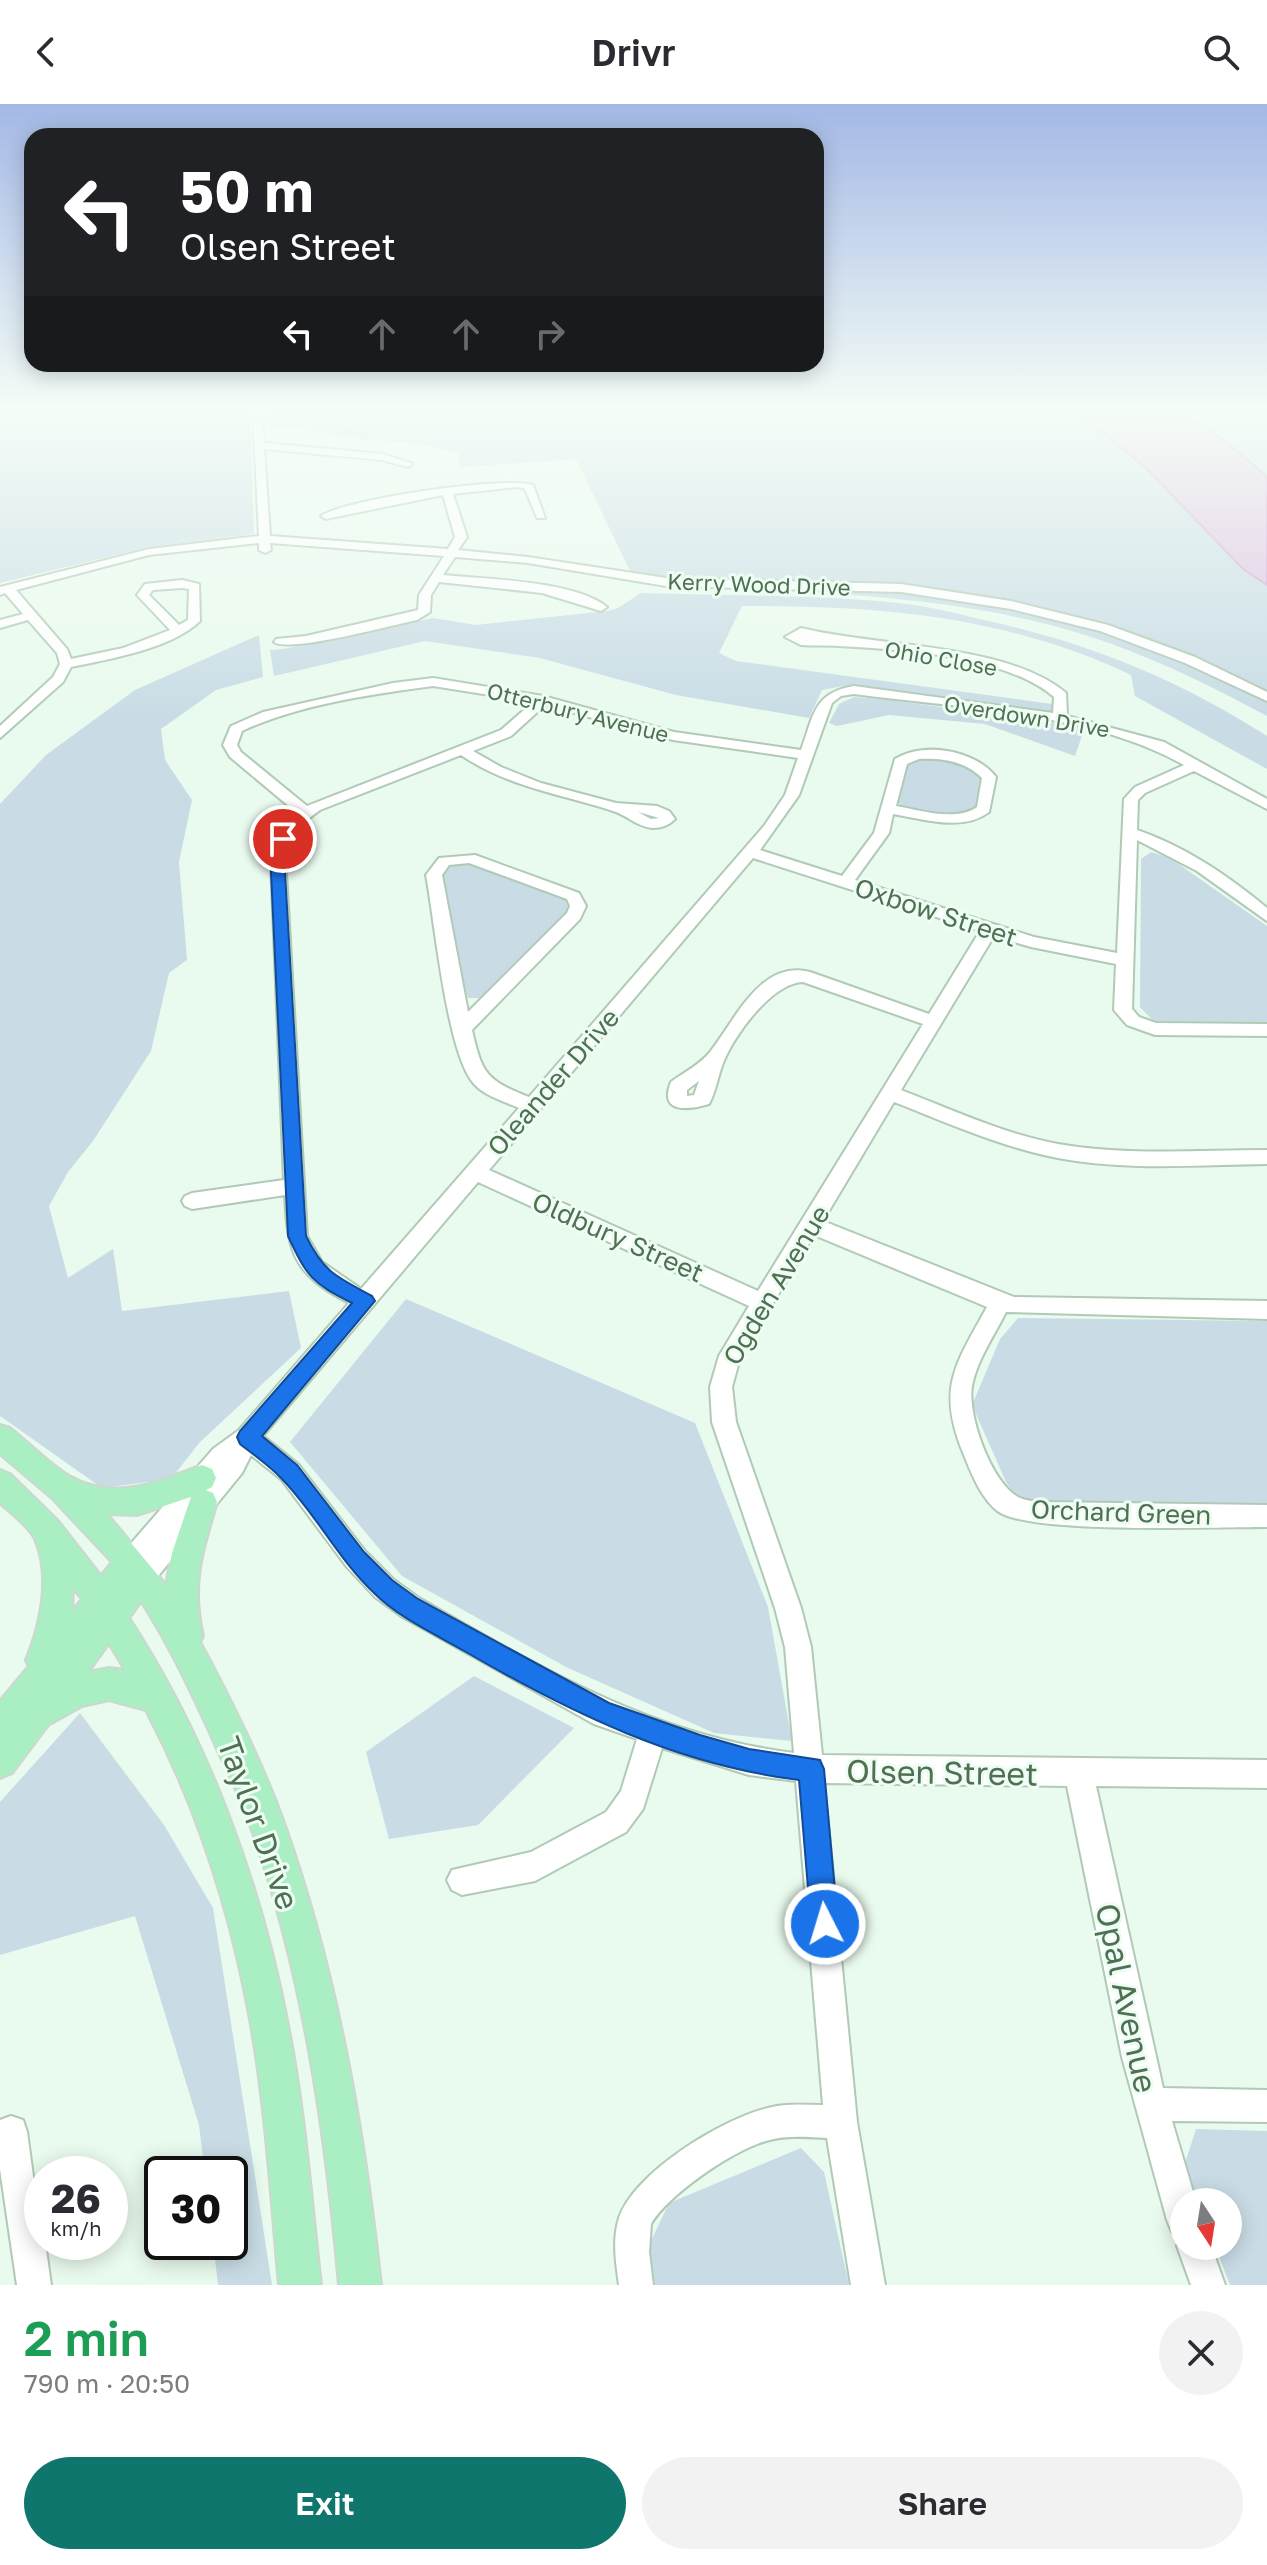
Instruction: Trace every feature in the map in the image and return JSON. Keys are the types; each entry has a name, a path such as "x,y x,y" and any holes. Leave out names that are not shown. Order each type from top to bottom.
{"main road":[{"name":"Taylor Drive","path":"0,1437 62,1487 136,1570 191,1654 266,1821 293,1908 328,2058 355,2222 360,2285"},
{"name":"Taylor Drive","path":"0,1483 43,1523 107,1606 156,1697 215,1829 263,1991 279,2091 300,2285"},
{"path":"62,1487 101,1501 124,1504 203,1490 178,1587 191,1654"},
{"path":"0,1761 52,1632 59,1595 58,1571 43,1523"},
{"path":"19,1713 136,1570"},
{"path":"19,1713 90,1687 119,1685 156,1697"}],"street":[{"path":"262,514 264,549 275,553 310,549 392,556 410,562"},
{"path":"326,516 333,514"},
{"path":"280,642 306,640 418,616 424,612 425,595 461,537 454,514"},
{"name":"Kerry Wood Drive","path":"4,590 149,552 263,539 528,560 666,582 901,588 1011,605 1104,628 1190,660 1267,697"},
{"path":"430,565 443,566"},
{"path":"435,578 497,584 580,598 601,607"},
{"path":"66,664 127,651 177,630 195,619 195,587 182,584 146,588 142,594 144,597 177,630"},
{"path":"0,734 61,677 66,664 63,652 4,590"},
{"path":"0,624 31,615"},
{"name":"Ohio Close","path":"839,642 972,659 1034,677 1059,692 1062,699 1060,718"},
{"name":"Otterbury Avenue","path":"306,813 235,754 230,745 236,729 263,716 415,683 455,684 543,700 673,736 806,755"},
{"name":"Overdown Drive","path":"823,706 837,693 854,690 1060,718 1159,745 1267,805"},
{"path":"366,1301 320,1275 303,1254 297,1236 278,859 283,839 306,813 338,795 509,731 543,700"},
{"name":"Oleander Drive","path":"136,1570 203,1490 234,1465 247,1437 750,852 784,809 823,706"},
{"path":"0,712 21,715"},
{"path":"463,750 477,761 505,774 621,808"},
{"path":"845,883 881,833 900,762 909,756 963,760 981,767 989,777 984,809 975,817 957,819 888,809"},
{"path":"1195,765 1134,794 1130,803 1122,1007 1128,1017 1139,1025 1155,1029 1267,1030"},
{"path":"1131,833 1152,840 1212,875 1267,916"},
{"name":"Oxbow Street","path":"750,852 990,929 1053,947 1125,960"},
{"path":"463,1028 576,912 578,903 573,896 470,858 451,858 439,865 434,875 463,1028 470,1060 477,1076 494,1089 533,1106"},
{"name":"Ogden Avenue","path":"868,2285 841,2122 811,1769 794,1630 723,1413 721,1387 726,1366 762,1302 990,929"},
{"path":"715,1060 771,984 790,976 804,976 934,1022"},
{"path":"890,1093 1011,1138 1057,1151 1104,1156 1267,1157"},
{"name":"Oldbury Street","path":"475,1172 762,1302"},
{"path":"192,1201 293,1186"},
{"path":"811,1225 1000,1302 1043,1309 1267,1310"},
{"name":"Orchard Green","path":"1000,1302 963,1379 960,1407 967,1436 1003,1501 1020,1510 1042,1513 1267,1516"},
{"name":"Olsen Street","path":"247,1437 290,1472 356,1559 397,1598 578,1702 653,1732 749,1761 811,1769 1267,1774"},
{"path":"462,1880 535,1866 616,1822 633,1799 653,1732"},
{"name":"Opal Avenue","path":"1079,1774 1150,2104 1175,2188"},
{"path":"1150,2104 1267,2106"},
{"path":"636,2285 632,2259 635,2219 655,2191 753,2128 787,2122 841,2122"},
{"path":"11,2132 34,2285"},
{"path":"1199,2260 1208,2285"}],"shaded area":[{"path":"0,514 253,514 254,534 148,547 0,583"},
{"path":"602,514 1190,514 1243,569 1267,585 1267,691 1196,658 1109,627 901,585 666,579 632,575"},
{"path":"1190,514 1267,514 1267,585 1243,569"},
{"path":"675,584 901,588 1011,605 1104,628 1267,697 1267,716 1196,679 1147,658 1072,631 1024,619 975,609 877,597 679,588"},
{"path":"641,593 881,601 934,608 1030,631 1135,667 1234,716 1267,736 1267,769 1135,696 1131,675 1036,639 941,618 892,612 742,606 719,653 736,661 1052,704 1052,714 843,686 822,690 809,718 676,695 540,658 425,641 274,676 270,650 433,618 476,625 607,611 618,608"},
{"path":"259,635 263,677 216,690 161,729 165,760 192,800 179,862 187,960 169,973 151,1051 93,1141 68,1172 49,1206 68,1278 113,1249 122,1311 289,1291 301,1348 200,1442 171,1479 102,1488 0,1416 0,804 46,755 135,690"},
{"path":"854,697 1085,727 1075,756 985,724 889,715 837,726 829,723 839,704"},
{"path":"921,757 972,766 981,775 976,810 965,815 903,808 896,800 908,764"},
{"path":"1151,852 1170,858 1267,926 1267,1025 1157,1025 1140,1007 1141,859"},
{"path":"453,863 466,863 565,899 572,908 483,998 468,998 464,990 442,870"},
{"path":"406,1299 695,1423 768,1607 792,1741 714,1733 566,1667 402,1576 290,1442"},
{"path":"1018,1318 1267,1321 1267,1504 1023,1506 1006,1482 972,1405 1000,1339"},
{"path":"474,1676 574,1728 478,1825 389,1839 366,1752"},
{"path":"80,1713 164,1825 213,1908 272,2285 218,2285 215,2260 248,2260 248,2156 203,2156 199,2125 135,1916 0,1955 0,1802"},
{"path":"1196,2129 1267,2131 1267,2285 1230,2285 1220,2260 1242,2260 1242,2188 1193,2188 1184,2166"},
{"path":"801,2148 824,2172 849,2285 655,2285 649,2245 669,2203"}],"route":[{"path":"283,839 278,852 278,872 297,1236 312,1268 332,1284 366,1301 247,1437 290,1472 356,1559 384,1588 410,1607 535,1679 604,1714 700,1748 749,1761 811,1769 825,1924"}]}
